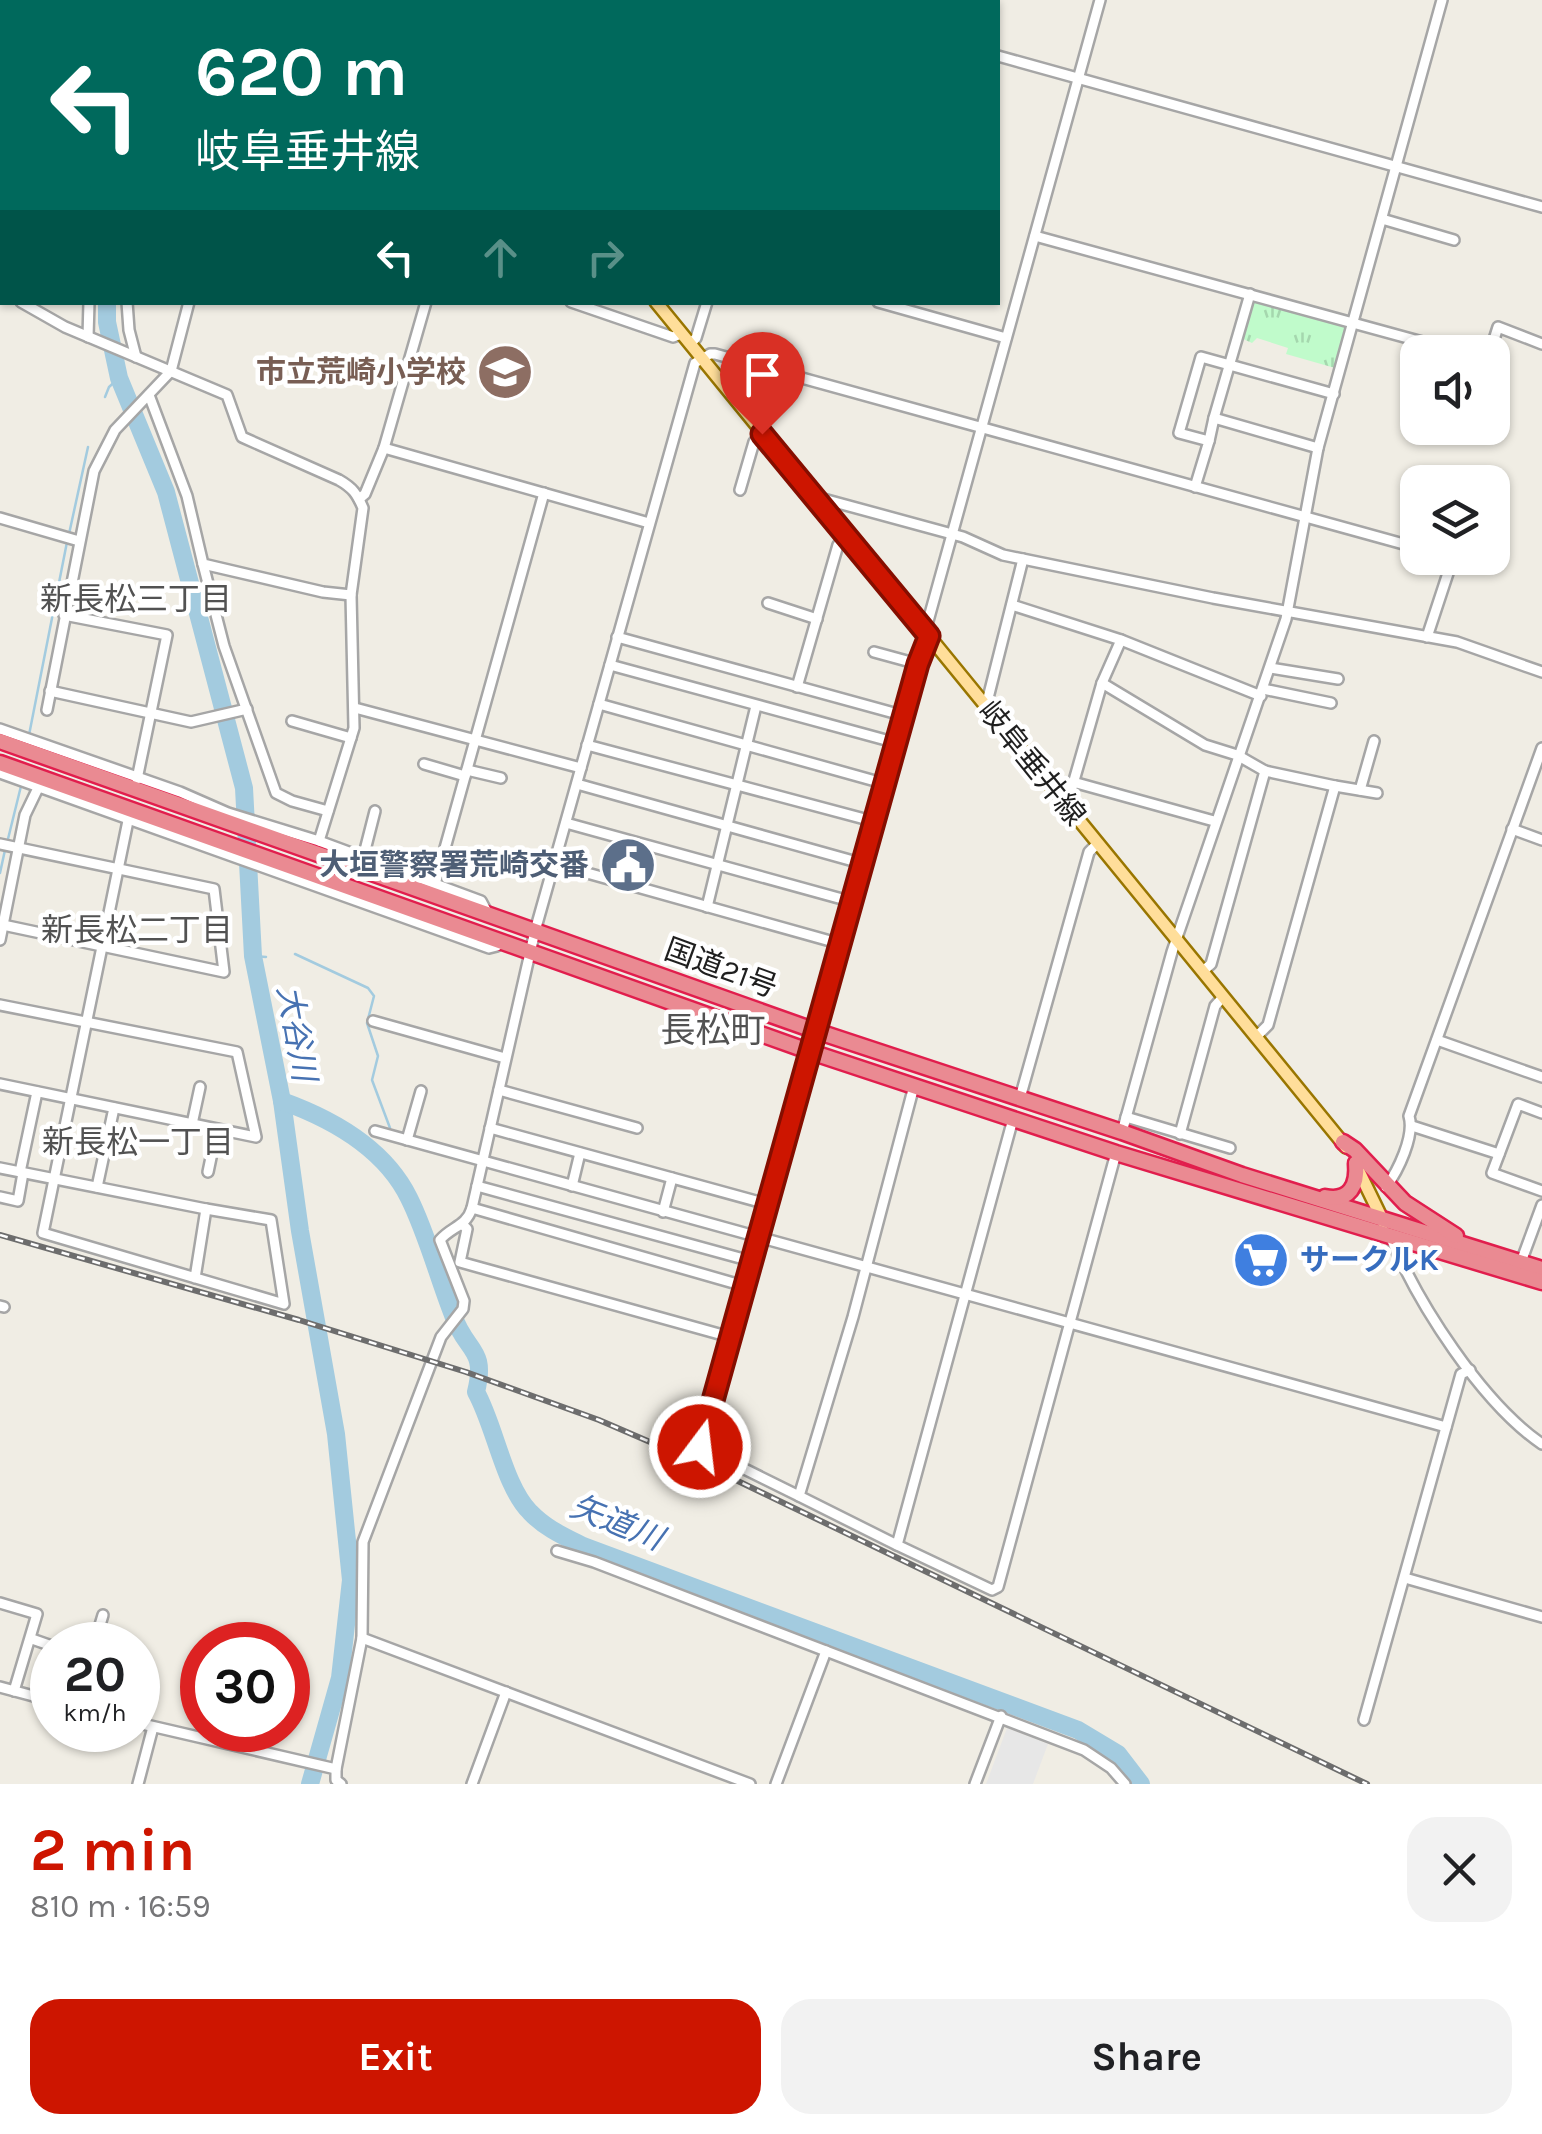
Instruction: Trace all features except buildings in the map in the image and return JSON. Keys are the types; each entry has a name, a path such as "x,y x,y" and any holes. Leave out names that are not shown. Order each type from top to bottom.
{"highway":[{"name":"国道21号","path":"10,740 271,833 489,917 816,1031 1020,1098 1124,1125 1242,1175 1542,1269"},
{"name":"国道21号","path":"1,767 812,1052 1116,1153 1542,1282"},
{"path":"1342,1142 1355,1150 1386,1186 1428,1220 1497,1254"},
{"path":"1242,1175 1334,1198 1344,1197 1358,1178 1356,1163"}],"main road":[{"name":"岐阜垂井線","path":"658,305 1342,1142 1390,1236"}],"street":[{"path":"1100,0 951,533 876,822 700,1447 896,1545 992,1590 998,1587 1116,1153"},
{"path":"1230,1148 1180,1134 1124,1125 1176,938 1287,611 1318,448 1442,0"},
{"path":"1000,57 1542,207"},
{"path":"1382,219 1454,240"},
{"path":"1035,236 1400,336"},
{"path":"1196,487 1250,294"},
{"path":"27,305 91,338 227,395 242,437 353,488 363,508 351,596 355,708 352,738 319,840"},
{"path":"88,305 91,338"},
{"path":"128,305 134,356"},
{"path":"47,710 94,471 103,448 118,427 171,371 188,305"},
{"path":"359,499 365,494 384,448 425,305"},
{"path":"586,305 686,339 698,334 706,305"},
{"path":"889,305 1006,338"},
{"path":"1495,335 1498,327 1542,344"},
{"path":"340,1784 333,1768 358,1672 363,1542 446,1328 462,1309 464,1301 440,1240 463,1224 472,1208 534,931 692,367 715,354 1400,543"},
{"path":"1209,441 1179,433 1202,357 1334,394"},
{"path":"146,398 187,496 221,638 276,792 292,802 328,811"},
{"path":"1214,418 1318,448"},
{"path":"740,490 754,442 762,434"},
{"path":"384,448 649,523"},
{"path":"435,884 544,493"},
{"path":"813,496 951,533 1022,559 1457,642 1542,672"},
{"path":"0,518 79,541"},
{"path":"797,687 838,545 847,537"},
{"path":"986,706 1022,559"},
{"path":"203,564 351,596"},
{"path":"1426,637 1447,575"},
{"path":"768,603 817,619"},
{"path":"1012,605 1262,692 1331,703"},
{"path":"64,615 167,635 137,780"},
{"path":"617,637 905,716"},
{"path":"1066,805 1102,683 1121,640"},
{"path":"874,652 918,664"},
{"path":"610,666 897,743"},
{"path":"1270,668 1338,679"},
{"path":"1102,683 1205,745 1265,770 1377,793"},
{"path":"50,691 191,722 244,710"},
{"path":"599,704 886,784"},
{"path":"707,907 756,706"},
{"path":"355,708 581,768"},
{"path":"292,721 352,738"},
{"path":"0,729 10,740"},
{"path":"1360,790 1374,741"},
{"path":"587,745 876,822"},
{"path":"35,747 137,780 229,818"},
{"path":"1386,1186 1412,1126 1409,1116 1542,748"},
{"path":"424,764 500,778"},
{"path":"1203,971 1212,964 1265,770"},
{"path":"0,940 10,846 34,781 129,818 225,848"},
{"path":"1073,782 1214,822"},
{"path":"577,784 864,864"},
{"path":"1257,1036 1268,1025 1335,786"},
{"path":"363,858 376,811"},
{"path":"0,1168 21,1172 54,1178 97,1186 206,1209 271,1220 284,1304 44,1233 54,1178 72,1099 86,1023 120,869 129,818"},
{"path":"566,823 853,902"},
{"path":"1512,829 1542,840"},
{"path":"271,833 319,840 481,901 489,917"},
{"path":"1020,1098 1089,852 1098,842"},
{"path":"3,925 224,972 214,889 10,846"},
{"path":"555,864 841,944"},
{"path":"1180,1134 1216,1006 1223,996"},
{"path":"0,1005 237,1052 256,1138 0,1084"},
{"path":"373,1021 505,1058"},
{"path":"1437,1040 1542,1077"},
{"path":"798,1496 854,1317 914,1086"},
{"path":"192,1124 200,1087"},
{"path":"499,1090 637,1128"},
{"path":"0,1197 18,1201 37,1092"},
{"path":"406,1140 421,1092"},
{"path":"1542,1114 1518,1104 1492,1174 1542,1191"},
{"path":"97,1186 114,1108"},
{"path":"896,1545 1013,1119"},
{"path":"1412,1126 1499,1154"},
{"path":"490,1128 767,1204"},
{"path":"208,1172 218,1129"},
{"path":"375,1131 1446,1428"},
{"path":"572,1186 580,1153"},
{"path":"663,1212 672,1178"},
{"path":"477,1186 751,1261"},
{"path":"592,1218 600,1194"},
{"path":"618,1250 626,1202"},
{"path":"1521,1262 1542,1205"},
{"path":"472,1208 744,1286"},
{"path":"195,1278 206,1209"},
{"path":"463,1224 467,1229 460,1262 730,1337"},
{"path":"1390,1236 1412,1280 1467,1366 1506,1416 1542,1444"},
{"path":"1364,1720 1461,1374 1467,1366"},
{"path":"557,1552 594,1562 1001,1716 1084,1750 1111,1768 1125,1784"},
{"path":"1405,1578 1542,1617"},
{"path":"0,1603 36,1614 35,1622"},
{"path":"101,1622 103,1615"},
{"path":"362,1638 750,1784"},
{"path":"14,1691 30,1644"},
{"path":"776,1784 826,1651"},
{"path":"0,1687 30,1695"},
{"path":"472,1784 506,1692"},
{"path":"976,1784 1001,1716"},
{"path":"160,1729 333,1768"},
{"path":"138,1784 146,1752"}],"green space":[{"path":"1245,297 1347,325 1335,368 1286,354 1288,348 1257,338 1252,343 1241,338"}],"shaded area":[{"path":"1007,1728 1048,1744 1033,1784 986,1784"}],"waterway":[{"name":"大谷川","path":"107,305 119,378 166,492 244,788 253,956 282,1101 300,1231 336,1434 351,1580 340,1678 310,1784"},
{"path":"105,397 119,378"},
{"path":"69,534 88,447"},
{"path":"29,735 67,542"},
{"path":"7,843 22,782"},
{"path":"0,873 5,850"},
{"path":"295,954 368,988 374,996 367,1023 378,1056 372,1080 390,1128"},
{"path":"253,956 266,957"},
{"name":"矢道川","path":"282,1101 355,1138 399,1181 421,1226 458,1327 477,1358 476,1392 506,1472 521,1501 542,1523 583,1546 1078,1730 1118,1754 1141,1784"}],"railway":[{"path":"0,1235 299,1320 466,1372 599,1420 715,1470 1367,1784"}],"place":[{"name":"市立荒崎小学校","path":"505,372"},
{"name":"大垣警察署荒崎交番","path":"628,865"},
{"name":"サークルK","path":"1261,1260"}],"district":[{"name":"新長松三丁目","path":"136,599"},
{"name":"新長松二丁目","path":"137,930"},
{"name":"長松町","path":"713,1030"},
{"name":"新長松一丁目","path":"138,1142"}],"route":[{"path":"700,1447 929,636 762,434"}]}
